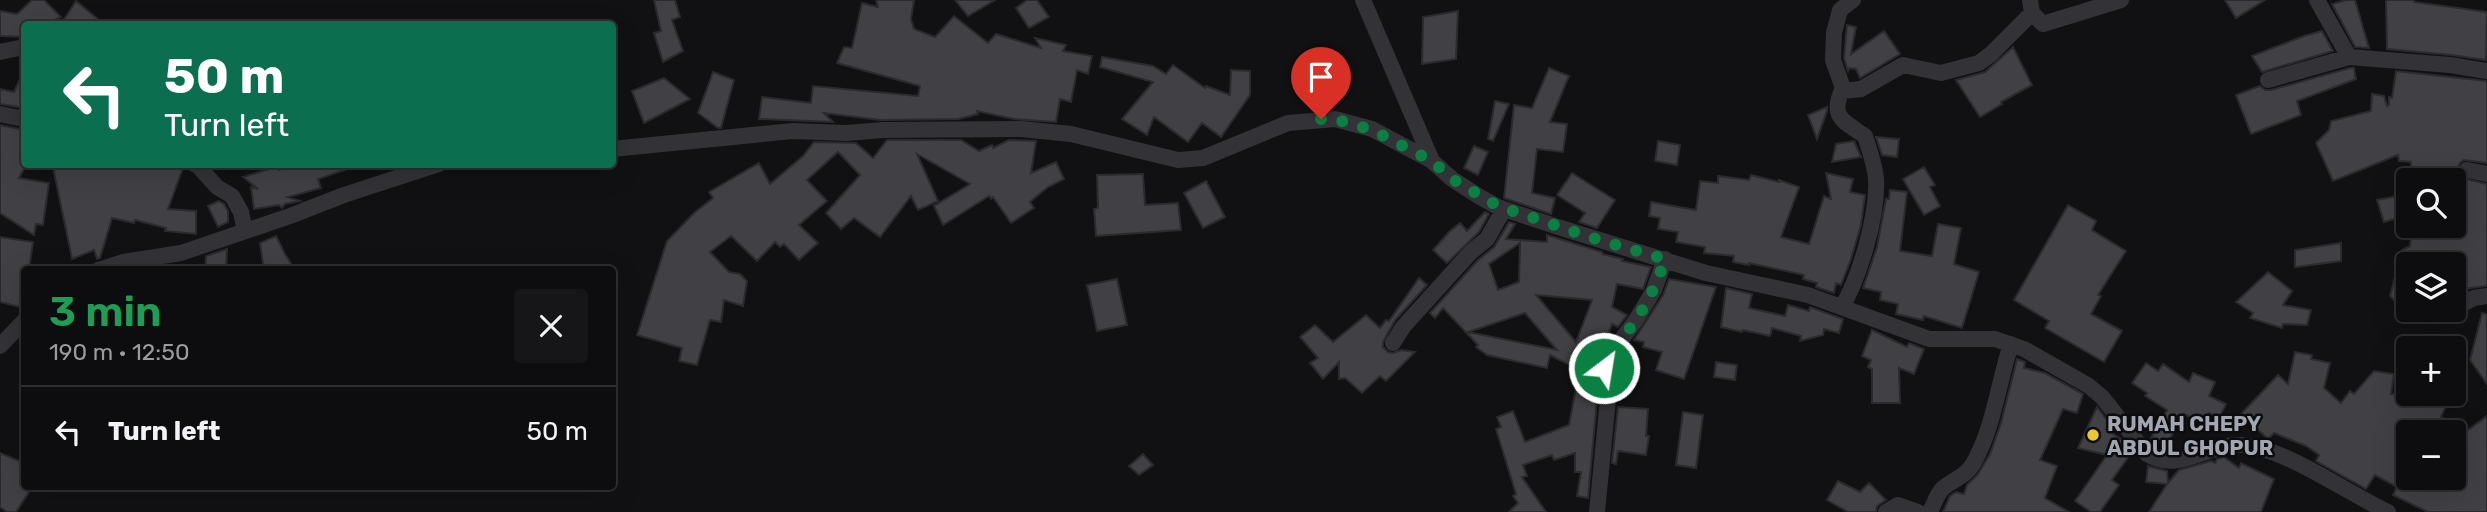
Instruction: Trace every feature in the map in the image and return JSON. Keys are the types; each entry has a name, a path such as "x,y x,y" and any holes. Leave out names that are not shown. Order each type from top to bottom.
{"street":[{"path":"1363,0 1432,161"},
{"path":"1842,307 1853,288 1873,215 1876,191 1875,175 1865,136 1848,126 1837,109 1837,101 1843,88 1833,60 1834,33 1840,10 1853,0"},
{"path":"1842,91 1861,89 1903,65 1941,73 1979,63 1991,54 2031,6 2040,24 2045,24 2122,0"},
{"path":"2317,0 2349,57"},
{"path":"0,52 21,48"},
{"path":"2267,80 2349,57 2450,65 2487,71"},
{"path":"0,114 21,118"},
{"path":"616,149 781,131 1021,129 1071,134 1178,160 1190,160 1203,158 1288,123 1335,119 1372,130 1432,161 1452,179 1504,209 1706,273 1808,295 1929,339 1981,338 2011,344 2056,366 2102,397 2152,457 2177,462 2224,447 2253,447 2307,469 2388,512"},
{"path":"200,168 217,187 232,196 241,212 245,231"},
{"path":"110,266 181,253 427,168"},
{"path":"2466,170 2487,174"},
{"path":"1394,343 1403,327 1419,309 1471,252 1487,239 1504,209"},
{"path":"1597,512 1608,399 1604,368 1606,360 1648,300 1665,259"},
{"path":"2466,302 2487,296"},
{"path":"0,346 21,324"},
{"path":"1930,512 1940,492 1971,468 1986,440 2011,344"},
{"path":"1886,512 1898,505 1919,512"}],"building":[{"path":"32,0 44,0 61,17 52,21 21,21 21,37 0,36 0,11 17,14"},
{"path":"654,0 675,0 680,17 672,20 683,51 663,62 654,33 661,31"},
{"path":"876,0 914,0 911,19 914,29 935,37 954,16 988,43 996,34 1041,48 1035,38 1066,45 1063,51 1092,56 1088,74 1077,70 1071,102 1060,99 1056,122 1014,119 977,111 978,114 959,119 880,120 824,113 833,122 759,119 762,97 811,103 813,86 918,96 920,86 837,63 844,47 852,48 862,3 878,7"},
{"path":"955,0 995,0 968,16"},
{"path":"1027,0 1037,0 1049,17 1029,28 1016,8"},
{"path":"2225,0 2265,0 2236,18"},
{"path":"2355,0 2369,48 2355,47 2332,4"},
{"path":"2386,0 2414,0 2487,12 2486,60 2387,49"},
{"path":"76,1 100,21 63,21"},
{"path":"1458,11 1456,59 1422,64 1423,17"},
{"path":"1847,25 1856,27 1851,54 1884,31 1900,54 1860,78 1856,69 1849,68 1848,71 1844,58"},
{"path":"2322,31 2333,51 2262,72 2252,56 2304,36"},
{"path":"2013,47 2032,85 1980,117 1956,80 1985,72"},
{"path":"1102,57 1153,66 1166,74 1173,65 1205,88 1206,86 1230,95 1231,70 1250,71 1250,95 1221,137 1202,123 1188,142 1154,117 1147,135 1122,119 1153,82 1100,67"},
{"path":"1549,68 1569,76 1550,122 1567,124 1563,152 1537,149 1532,193 1555,198 1551,214 1504,198 1514,105 1532,108"},
{"path":"2354,68 2356,79 2297,101 2301,115 2251,134 2236,95 2260,86 2271,90"},
{"path":"2396,71 2487,81 2487,163 2464,160 2458,168 2411,168 2411,162 2399,161 2398,155 2333,181 2316,143 2329,130 2331,121 2371,111 2372,94 2384,96 2387,106 2389,97 2392,98"},
{"path":"713,72 734,80 721,128 698,113"},
{"path":"21,77 21,108 0,104 0,89 14,92"},
{"path":"664,78 690,99 644,123 632,91"},
{"path":"1495,101 1509,104 1493,141 1488,139"},
{"path":"1827,107 1827,111 1817,139 1808,115"},
{"path":"0,125 21,131 21,168 24,169 19,178 49,183 43,225 36,224 34,235 0,213"},
{"path":"1876,137 1899,139 1897,157 1882,155"},
{"path":"887,140 961,140 979,151 1009,140 1036,141 1031,173 1056,162 1064,179 1048,187 1030,202 1034,208 1011,223 993,197 991,199 989,196 943,225 934,206 970,184 917,154 938,201 918,210 911,196 880,237 854,218 841,229 826,213 860,175 838,152 807,180 827,201 799,225 818,243 799,260 784,244 780,247 775,242 757,261 731,236 710,252 729,272 740,274 747,281 743,306 724,300 721,322 710,320 697,365 679,361 682,348 637,335 667,241 713,198 709,192 759,163 770,184 803,156 814,142 856,143 873,158"},
{"path":"1658,141 1680,145 1677,165 1655,161"},
{"path":"1854,141 1861,157 1832,162 1836,144"},
{"path":"1474,146 1488,152 1478,175 1464,168"},
{"path":"1924,167 1935,185 1930,187 1940,206 1924,215 1903,179"},
{"path":"54,168 183,168 168,209 196,211 196,234 165,231 166,228 135,220 134,223 112,218 100,258 97,259 94,250 72,259"},
{"path":"272,168 350,168 318,179 321,188 288,197 300,201 285,204 282,208 279,205 254,209 251,187 258,189 243,177"},
{"path":"1572,173 1615,200 1597,228 1579,222 1585,213 1557,195"},
{"path":"1826,173 1853,179 1850,192 1865,195 1861,225 1851,259 1841,285 1836,283 1834,293 1816,287 1817,283 1803,279 1804,275 1733,262 1734,256 1704,253 1705,247 1676,242 1678,232 1658,229 1660,218 1649,216 1651,202 1696,210 1700,181 1718,183 1718,176 1749,180 1751,175 1799,187 1781,237 1809,244 1824,196 1831,199"},
{"path":"1143,174 1145,205 1178,203 1181,230 1096,236 1094,209 1098,208 1097,175"},
{"path":"2466,179 2487,184 2487,286 2466,290 2466,252 2402,252 2410,246 2411,238 2466,238"},
{"path":"1206,181 1225,217 1203,228 1184,193"},
{"path":"1890,190 1907,192 1900,251 1932,256 1938,224 1961,228 1954,264 1979,272 1962,328 1924,316 1923,320 1896,314 1898,304 1880,300 1881,292 1863,288 1877,247"},
{"path":"2396,196 2396,218 2384,222 2377,200"},
{"path":"219,201 228,211 228,222 218,227 208,206"},
{"path":"2068,205 2096,221 2092,230 2126,251 2098,295 2101,296 2091,314 2122,331 2104,362 2045,328 2049,321 2014,300"},
{"path":"1485,212 1489,214 1479,232 1447,263 1433,250 1460,223 1467,231"},
{"path":"1509,222 1515,224 1506,239 1547,242 1547,235 1623,259 1622,261 1651,267 1643,289 1617,284 1612,307 1627,315 1618,327 1612,324 1604,346 1595,346 1581,371 1550,355 1547,368 1487,355 1476,347 1478,345 1443,308 1435,318 1430,313 1478,260 1494,247","holes":["1520,243 1519,282 1498,290 1489,264","1536,295 1592,300 1576,342","1525,313 1557,350 1468,332"]},
{"path":"276,236 292,266 263,266 260,243"},
{"path":"0,237 33,242 30,266 21,266 21,307 0,302"},
{"path":"2341,243 2341,261 2295,267 2295,250"},
{"path":"227,249 226,266 205,266 206,256"},
{"path":"2268,272 2292,291 2283,305 2311,310 2307,325 2283,324 2282,328 2250,318 2253,313 2236,302"},
{"path":"2396,273 2396,302 2390,296"},
{"path":"1419,278 1427,285 1395,320 1383,342 1383,347 1388,352 1415,352 1386,381 1380,376 1362,393 1345,378 1339,379 1339,362 1323,379 1310,363 1318,358 1300,337 1315,325 1333,342 1366,315 1380,328 1386,320 1389,321"},
{"path":"1117,279 1127,325 1097,331 1087,285"},
{"path":"1669,279 1716,287 1684,379 1656,370 1662,352 1643,347 1644,342 1634,340 1663,295"},
{"path":"1726,288 1752,294 1749,308 1785,316 1788,305 1809,311 1810,307 1843,319 1839,333 1824,329 1823,335 1800,341 1801,336 1772,328 1770,336 1721,327"},
{"path":"2482,313 2487,314 2487,384 2470,360"},
{"path":"1872,330 1907,347 1909,343 1924,349 1914,374 1899,368 1900,403 1872,403 1872,369 1868,367 1871,360 1862,356"},
{"path":"2295,352 2312,355 2311,359 2330,363 2324,388 2341,403 2350,391 2354,394 2374,371 2394,374 2391,394 2396,394 2396,406 2446,406 2441,417 2447,420 2396,420 2396,486 2375,475 2366,489 2316,461 2319,455 2306,446 2274,433 2268,439 2241,414 2278,375 2288,384"},
{"path":"2017,359 2025,362 2024,368 2045,373 2083,394 2077,413 2063,409 2040,460 2057,466 2045,498 2069,512 1943,512 1950,496 1956,492 1964,494 1967,485 1978,474 1990,454 2001,423"},
{"path":"1716,362 1737,365 1735,380 1714,377"},
{"path":"2146,363 2158,371 2163,364 2189,382 2193,373 2215,382 2209,396 2226,404 2219,418 2209,413 2204,424 2184,414 2166,450 2154,445 2151,438 2167,410 2145,396 2147,393 2132,383"},
{"path":"1579,373 1594,376 1597,399 1588,498 1577,496 1581,472 1575,472 1575,453 1554,460 1552,455 1523,465 1527,476 1522,477 1546,512 1509,512 1518,503 1513,496 1516,494 1496,429 1501,427 1497,417 1513,411 1525,442 1569,425"},
{"path":"1618,407 1648,409 1646,436 1649,436 1646,455 1618,451 1616,464 1612,463"},
{"path":"2097,407 2110,424 2106,429 2124,441 2132,452 2112,480 2119,485 2100,512 2091,512 2075,501 2107,455 2078,448"},
{"path":"1683,412 1703,415 1696,468 1676,465"},
{"path":"2487,416 2487,512 2428,512 2393,495 2396,489 2466,490 2466,429"},
{"path":"0,453 21,462 21,490 30,490 16,512 7,512 0,507"},
{"path":"1143,454 1153,465 1139,475 1129,466"},
{"path":"2224,457 2239,468 2241,463 2274,479 2261,512 2149,512 2167,484 2146,482 2148,466 2167,471 2168,483 2179,470 2211,461 2215,463 2217,459"},
{"path":"1838,481 1860,492 1869,483 1886,500 1877,506 1876,512 1848,512 1827,500"}],"place":[{"name":"RUMAH CHEPY ABDUL GHOPUR","path":"2093,435"}],"route":[{"path":"1321,119 1335,119 1372,130 1432,161 1452,179 1498,206 1665,259 1654,290 1636,320 1609,354 1604,368"}]}
